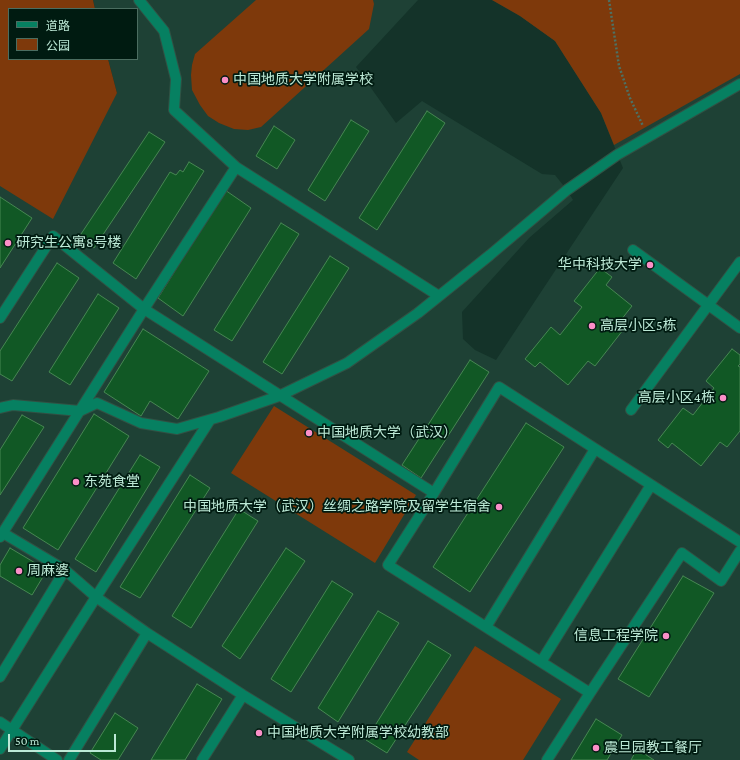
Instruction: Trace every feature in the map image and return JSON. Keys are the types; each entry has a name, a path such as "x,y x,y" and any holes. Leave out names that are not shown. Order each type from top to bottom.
{"street":[{"path":"139,0 164,31 176,79 174,110 236,167 439,296"},
{"path":"0,408 13,405 80,411 97,403 141,423 177,429 210,420 279,396 347,363 418,313 567,190 617,155 740,84"},
{"path":"236,167 1,535 66,570 96,597 148,633 345,759"},
{"path":"0,318 53,236 144,309 434,493"},
{"path":"633,250 740,328"},
{"path":"631,410 740,262"},
{"path":"590,693 388,565 499,387 740,542"},
{"path":"0,749 210,420"},
{"path":"486,626 595,449"},
{"path":"541,662 651,485"},
{"path":"547,760 682,553 721,580 740,551"},
{"path":"0,677 66,570"},
{"path":"69,760 148,633"},
{"path":"202,760 243,695"},
{"path":"0,722 57,760"}],"path":[{"path":"609,0 619,66 630,98 648,137"}],"shaded area":[{"name":"中国地质大学（武汉）","path":"93,0 418,0 356,67 396,123 422,101 542,174 555,175 573,200 529,238 462,312 463,339 475,350 496,360 623,168 601,113 555,41 520,16 492,0 740,0 740,760 0,760 0,175 117,93 108,60 138,60 138,8 95,8"}],"green space":[{"path":"0,0 93,0 95,8 8,8 8,60 108,60 117,93 53,219 0,186"},
{"path":"256,0 373,0 374,4 369,29 261,127 248,130 234,129 219,123 208,116 200,105 192,90 192,65 195,54"},
{"path":"492,0 740,0 740,74 614,145 601,113 555,41 520,16"},
{"path":"274,406 416,495 375,563 231,473"},
{"path":"475,646 561,699 523,760 419,760 407,752"}],"building":[{"path":"427,111 445,123 377,230 359,218"},
{"path":"351,120 369,131 325,201 308,190"},
{"path":"274,126 295,140 277,169 256,156"},
{"path":"149,132 165,142 94,248 79,237"},
{"path":"189,162 204,171 136,279 113,263 170,172 176,175 180,170 183,172"},
{"path":"225,190 251,208 183,316 158,298"},
{"name":"研究生公寓8号楼","path":"0,197 32,218 0,268"},
{"path":"281,223 299,234 232,341 214,330"},
{"path":"330,256 349,268 282,374 263,362"},
{"path":"57,263 79,278 12,381 0,374 0,351"},
{"name":"高层小区5栋","path":"600,268 612,277 606,285 632,306 617,325 623,330 595,366 588,361 568,385 540,362 535,367 525,359 551,327 560,335 582,307 574,301"},
{"path":"98,294 119,308 70,385 49,372"},
{"path":"143,329 209,371 178,419 150,401 141,416 104,392"},
{"name":"高层小区4栋","path":"732,349 740,355 740,364 738,366 740,367 740,431 727,447 720,442 701,466 672,443 668,448 658,440 683,408 693,415 714,388 706,381"},
{"path":"470,360 489,372 421,478 402,465"},
{"name":"东苑食堂","path":"94,414 129,436 58,550 23,528"},
{"path":"22,415 44,427 0,495 0,450"},
{"name":"中国地质大学（武汉）丝绸之路学院及留学生宿舍","path":"526,423 564,447 470,592 433,567"},
{"path":"140,455 160,467 96,572 75,559"},
{"path":"190,475 210,488 140,598 120,587"},
{"path":"239,509 258,521 191,628 172,616"},
{"path":"10,548 47,570 32,595 0,576 0,565"},
{"path":"286,548 305,561 240,659 222,646"},
{"name":"信息工程学院","path":"683,576 714,593 649,697 618,679"},
{"path":"332,581 353,594 291,692 271,679"},
{"path":"378,611 399,623 338,722 318,708"},
{"path":"428,641 451,655 387,753 366,740"},
{"path":"197,684 222,699 185,760 151,760"},
{"path":"115,713 138,728 118,760 101,760 90,753"},
{"name":"震旦园教工餐厅","path":"596,719 622,735 607,760 571,760"},
{"path":"637,749 654,760 631,760"}],"place":[{"name":"中国地质大学附属学校","path":"225,80"},
{"name":"研究生公寓8号楼","path":"8,243"},
{"name":"华中科技大学","path":"650,265"},
{"name":"高层小区5栋","path":"592,326"},
{"name":"高层小区4栋","path":"723,398"},
{"name":"中国地质大学（武汉）","path":"309,433"},
{"name":"东苑食堂","path":"76,482"},
{"name":"中国地质大学（武汉）丝绸之路学院及留学生宿舍","path":"499,507"},
{"name":"周麻婆","path":"19,571"},
{"name":"信息工程学院","path":"666,636"},
{"name":"中国地质大学附属学校幼教部","path":"259,733"},
{"name":"震旦园教工餐厅","path":"596,748"}]}
